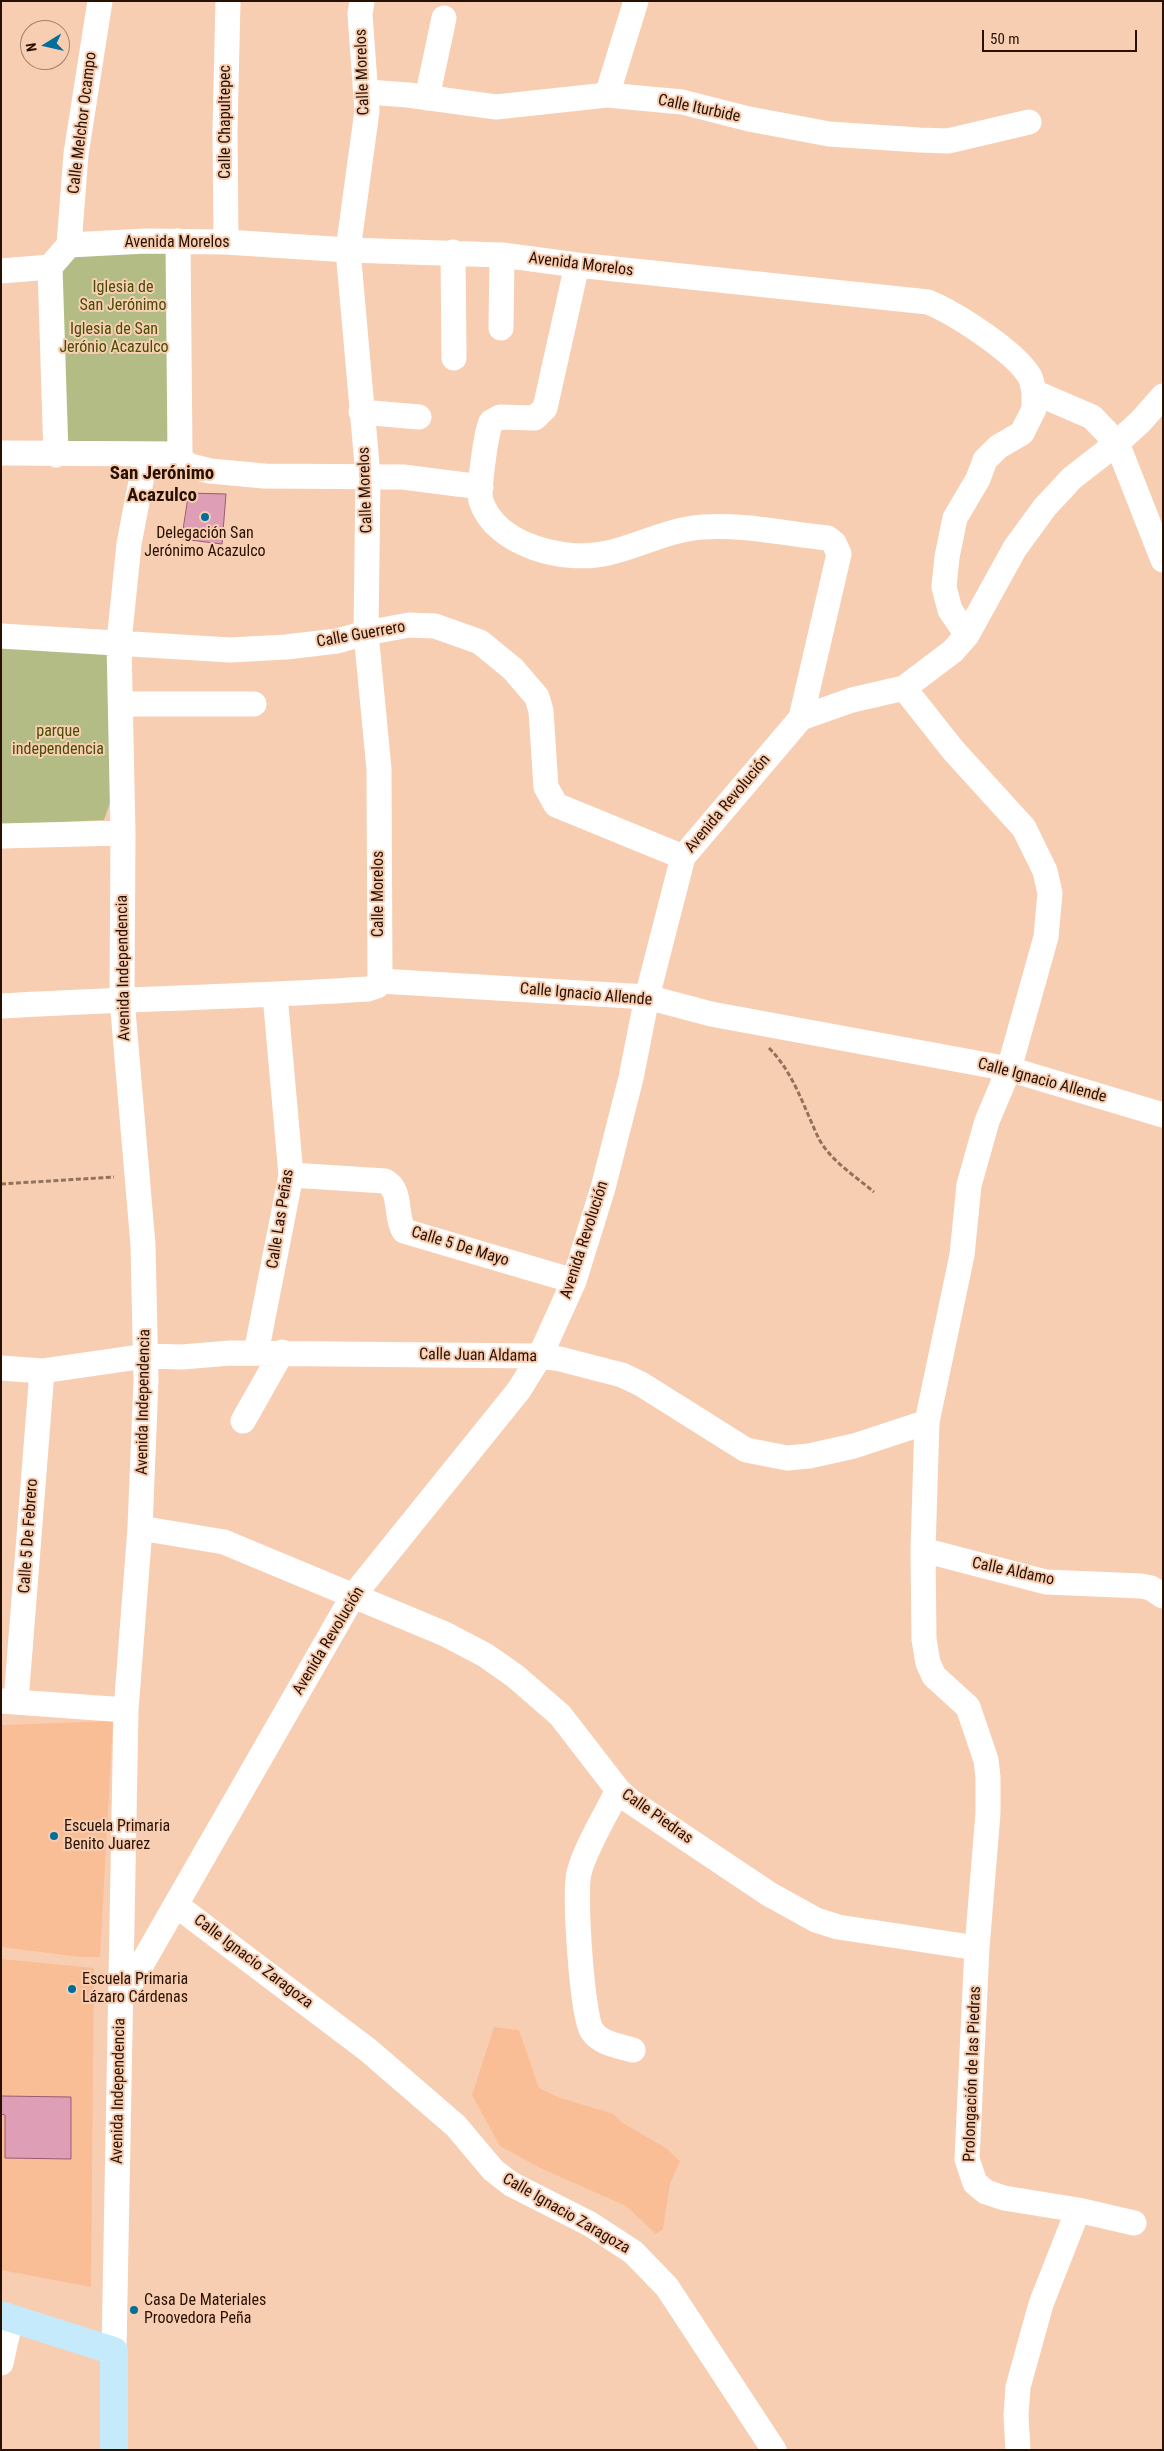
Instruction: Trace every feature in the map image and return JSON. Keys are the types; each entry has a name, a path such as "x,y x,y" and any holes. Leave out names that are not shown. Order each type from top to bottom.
{"main road":[{"path":"6,2317 114,2351 114,2450"}],"street":[{"name":"Calle Melchor Ocampo","path":"69,245 76,154 100,1"},
{"name":"Calle Chapultepec","path":"226,242 224,130 228,1"},
{"name":"Calle Morelos","path":"362,1 360,14 366,92 366,120 348,250 368,476 366,632 379,769 380,981"},
{"path":"607,95 636,1"},
{"path":"427,98 444,18"},
{"name":"Calle Iturbide","path":"366,92 496,108 607,95 682,102 748,119 829,134 885,139 948,141 1029,122"},
{"name":"Avenida Morelos","path":"69,245 146,241 226,242 348,250 502,255 577,265 928,302 942,308 1010,354 1030,378 1034,392"},
{"path":"178,241 181,460 190,466 210,471 264,476 403,477 481,486 489,426 494,418 535,418 545,408 577,265"},
{"path":"54,454 50,267 69,245"},
{"path":"453,252 454,358"},
{"path":"501,328 502,255"},
{"path":"1,272 50,267"},
{"path":"967,635 950,610 944,587 954,518 978,479 985,460 998,447 1022,433 1034,409 1034,392 1092,417 1117,443 1163,560"},
{"path":"801,718 852,700 904,688 953,651 967,635 1015,548 1045,507 1072,478 1117,443 1163,396"},
{"path":"361,412 419,417"},
{"path":"1,453 180,454"},
{"name":"Avenida Independencia","path":"114,2351 126,1710 146,1431 144,1245 122,999 123,833 119,642 129,544 146,455"},
{"name":"Avenida Revolución","path":"120,2002 353,1596 519,1390 540,1356 574,1281 603,1188 631,1078 647,997 683,858 801,718 839,554 834,542 828,538 702,527 658,537 608,553 582,557 547,552 513,537 494,524 480,498 481,486"},
{"name":"Calle Guerrero","path":"1,636 230,650 286,647 337,641 366,632 408,625 435,626 480,642 513,670 537,697 541,711 546,787 556,806 683,858"},
{"name":"Prolongación de las Piedras","path":"904,688 953,750 1024,828 1045,871 1050,893 1046,937 1009,1069 986,1121 969,1185 962,1255 927,1422 922,1550 924,1639 930,1670 968,1707 986,1760 988,1813 977,1948 967,2159 975,2183 986,2192 1004,2198 1078,2210 1134,2223"},
{"path":"121,704 254,704"},
{"path":"1,836 123,833"},
{"name":"Calle Ignacio Allende","path":"1,1006 122,999 275,995 368,990 377,986 380,981 647,997 711,1014 1009,1069 1163,1115"},
{"name":"Calle Las Peñas","path":"256,1352 291,1175 275,995"},
{"name":"Calle 5 De Mayo","path":"291,1175 386,1181 396,1191 399,1220 404,1230 574,1281"},
{"name":"Calle Juan Aldama","path":"1,1368 42,1371 146,1356 182,1357 256,1352 469,1357 540,1356 622,1375 641,1384 746,1450 763,1455 787,1458 810,1456 854,1446 927,1422"},
{"path":"243,1421 282,1352"},
{"name":"Calle 5 De Febrero","path":"9,1701 42,1371"},
{"path":"140,1528 224,1542 353,1596"},
{"name":"Calle Aldamo","path":"922,1550 1046,1582 1141,1586 1151,1588 1163,1596"},
{"name":"Calle Piedras","path":"353,1596 445,1634 485,1655 515,1676 560,1715 618,1790 630,1801 769,1894 816,1920 838,1927 977,1948"},
{"path":"9,1701 126,1710"},
{"path":"618,1790 579,1871 576,1893 576,1916 587,2014 591,2030 599,2039 633,2050"},
{"name":"Calle Ignacio Zaragoza","path":"176,1905 368,2050 456,2126 493,2170 511,2184 590,2224 633,2252 649,2266 672,2295 774,2450"},
{"path":"1018,2450 1016,2415 1018,2387 1041,2304 1078,2210"},
{"path":"1,2363 6,2317"}],"path":[{"path":"763,1041 775,1054 790,1076 820,1140 830,1154 874,1192"},
{"path":"1,1184 137,1176"}],"shaded area":[{"name":"Escuela Primaria Benito Juarez","path":"113,1721 100,1957 80,1957 1,1947 1,1725"},
{"path":"1,1959 94,1968 91,2287 1,2270"},
{"path":"494,2027 519,2030 539,2088 560,2098 614,2114 621,2122 666,2148 680,2161 670,2184 663,2229 656,2234 626,2206 540,2168 500,2146 472,2095"}],"green space":[{"name":"Iglesia de San Jerónio Acazulco","path":"167,244 174,447 60,453 57,271 75,256"},
{"name":"parque independencia","path":"1,643 114,645 117,783 104,820 1,825"}],"building":[{"name":"Delegación San Jerónimo Acazulco","path":"189,493 226,494 222,544 182,539"},
{"path":"1,2096 71,2097 71,2159 5,2158 5,2115 1,2114"}],"place":[{"name":"Delegación San Jerónimo Acazulco","path":"205,517"},
{"name":"Escuela Primaria Benito Juarez","path":"54,1836"},
{"name":"Escuela Primaria Lázaro Cárdenas","path":"72,1989"},
{"name":"Casa De Materiales Proovedora Peña","path":"134,2310"}],"district":[{"name":"San Jerónimo Acazulco","path":"162,485"}],"park label":[{"name":"Iglesia de San Jerónimo","path":"123,297"}]}
